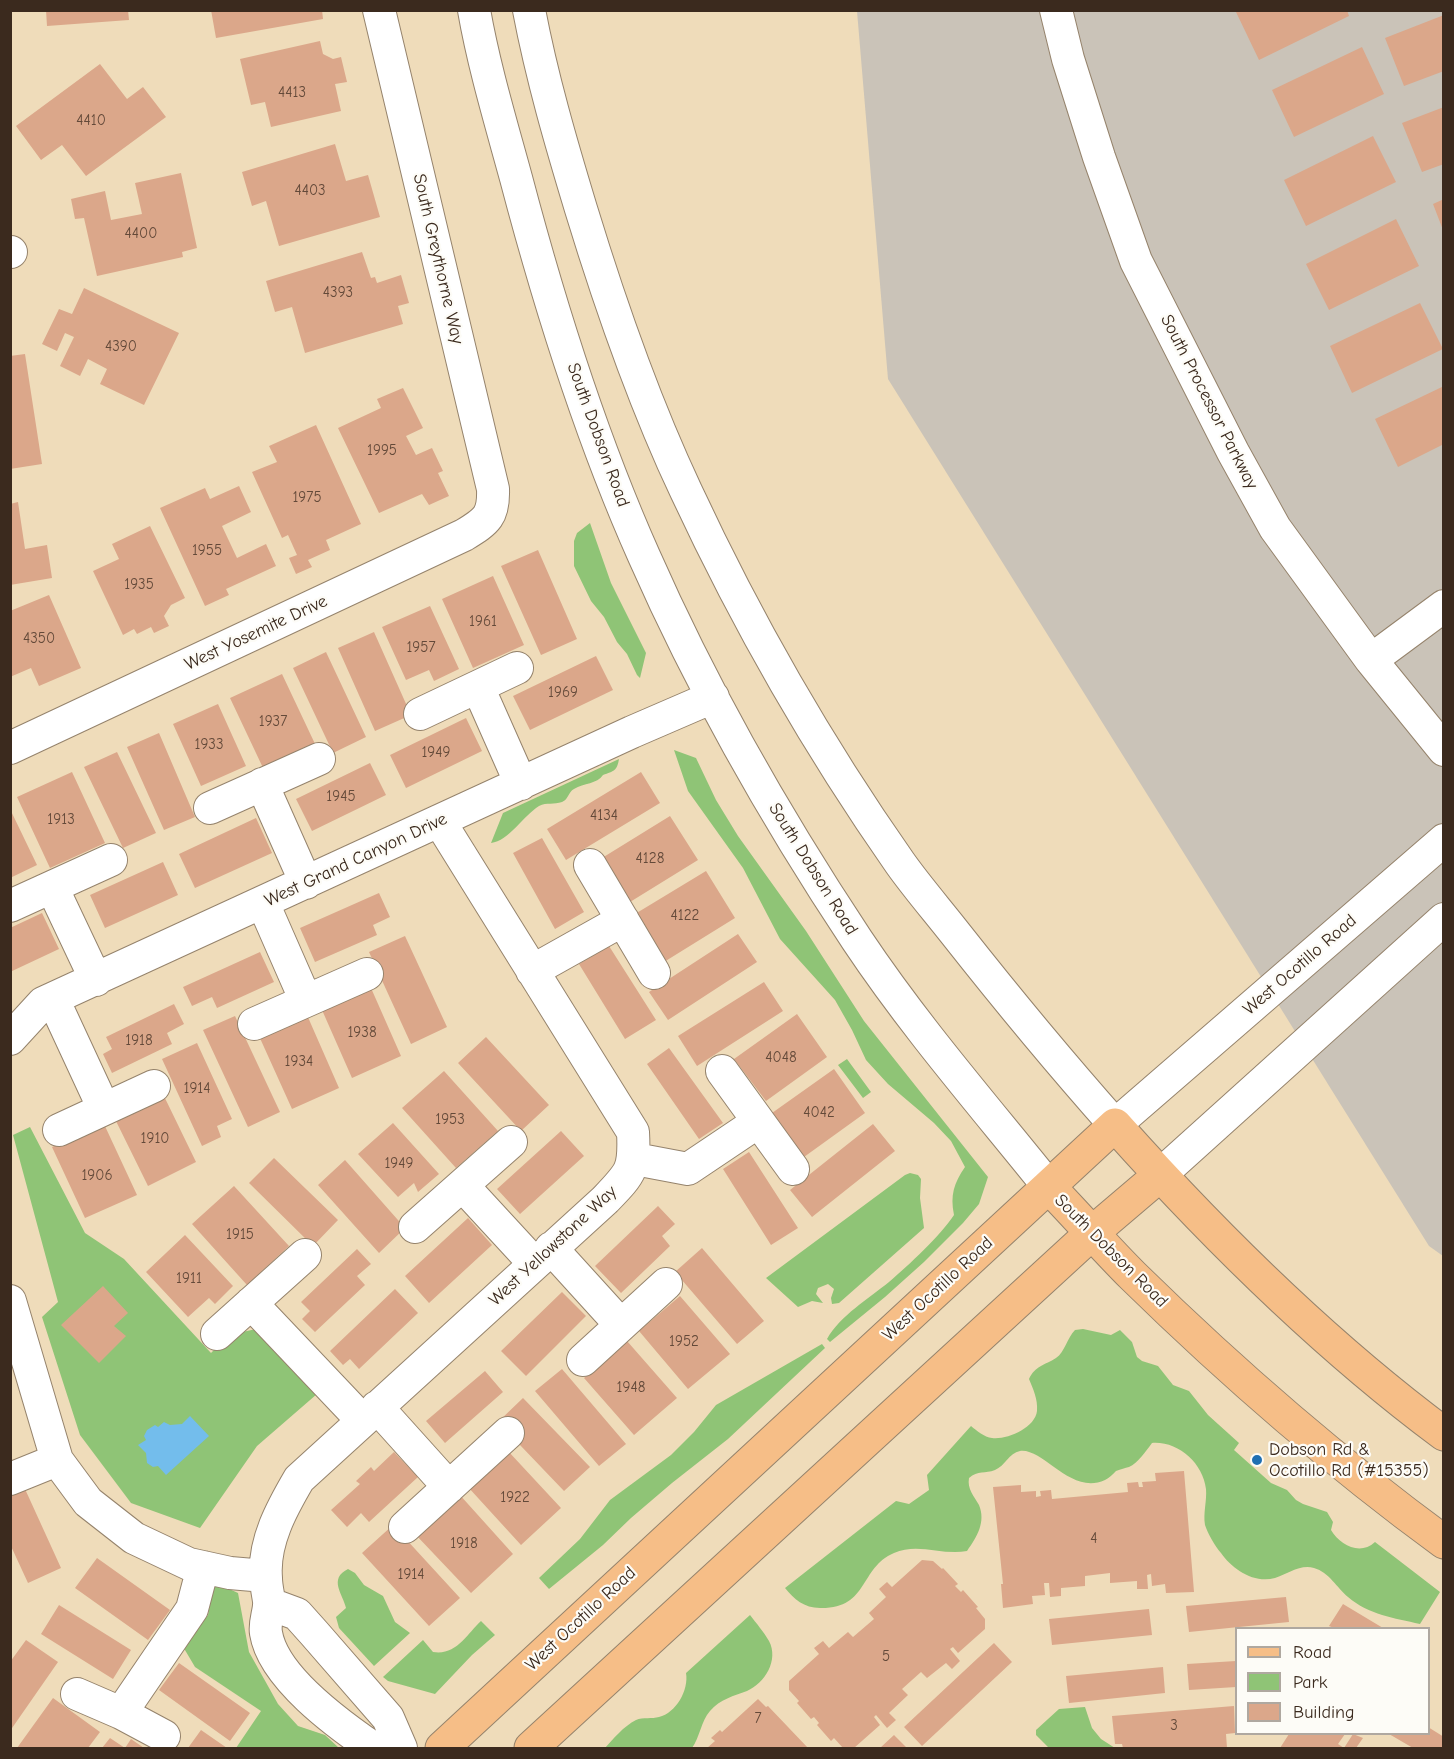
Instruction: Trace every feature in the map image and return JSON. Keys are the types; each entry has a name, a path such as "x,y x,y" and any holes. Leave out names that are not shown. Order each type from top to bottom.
{"main road":[{"path":"1115,1125 1192,1210 1304,1316 1398,1400 1443,1434"},
{"name":"West Ocotillo Road","path":"442,1749 1115,1125"},
{"path":"531,1749 1093,1232 1160,1175"},
{"name":"South Dobson Road","path":"1049,1187 1131,1274 1293,1424 1372,1490 1443,1542"}],"street":[{"name":"South Greythorne Way","path":"379,10 493,489 494,507"},
{"name":"South Dobson Road","path":"474,10 534,248 602,453 644,556 713,697 749,764 805,859 858,942 919,1027 1049,1187"},
{"path":"528,10 542,74 604,284 685,490 738,594 819,737 901,865 1038,1038 1115,1125"},
{"name":"South Processor Parkway","path":"1056,10 1068,60 1136,261 1233,452 1275,528 1371,660 1443,750"},
{"name":"West Yosemite Drive","path":"10,748 465,535 482,525 494,507"},
{"path":"1371,660 1443,606"},
{"path":"420,714 517,668"},
{"path":"478,687 521,784"},
{"name":"West Grand Canyon Drive","path":"10,1039 44,1004 53,999 632,732 713,697"},
{"path":"210,808 319,759"},
{"path":"262,784 306,883"},
{"path":"440,822 633,1132 635,1159 688,1169 758,1122"},
{"name":"West Ocotillo Road","path":"1115,1125 1443,840"},
{"path":"10,906 111,860"},
{"path":"590,865 654,973"},
{"path":"52,887 96,980"},
{"path":"263,903 306,1001"},
{"path":"1160,1175 1443,919"},
{"path":"532,971 622,920"},
{"path":"254,1024 367,974"},
{"path":"53,999 104,1109"},
{"path":"722,1071 793,1169"},
{"path":"59,1130 154,1086"},
{"path":"416,1227 511,1142"},
{"name":"West Yellowstone Way","path":"373,1749 296,1687 277,1662 265,1632 269,1548 279,1514 299,1479 625,1179 635,1159"},
{"path":"463,1186 621,1325"},
{"path":"217,1334 305,1255"},
{"path":"583,1360 666,1284"},
{"path":"10,1301 57,1460 88,1502 134,1538 189,1564 230,1573 267,1590 297,1614 388,1718 401,1749"},
{"path":"251,1303 449,1487"},
{"path":"405,1527 508,1433"},
{"path":"10,1479 57,1460"},
{"path":"121,1713 192,1609 203,1567"},
{"path":"296,1687 330,1652"},
{"path":"77,1694 121,1713 164,1736"}],"shaded area":[{"path":"857,11 1443,11 1443,1256 1429,1246 888,379"}],"green space":[{"path":"590,523 611,583 646,653 640,678 604,617 591,601 574,566 574,541 577,533"},
{"path":"674,750 696,758 716,800 738,836 806,931 864,1021 988,1177 979,1204 963,1223 885,1297 830,1342 827,1339 840,1322 906,1267 948,1223 954,1215 952,1201 954,1190 965,1167 951,1141 934,1123 888,1084 866,1060 835,1000 780,939 743,868 688,791"},
{"path":"619,759 616,768 612,771 594,782 574,789 562,802 539,806 504,838 491,843 503,813"},
{"path":"847,1059 871,1092 863,1098 838,1065"},
{"path":"30,1127 85,1233 124,1259 211,1353 229,1335 256,1329 317,1394 257,1446 200,1528 131,1503 80,1435 42,1317 58,1302 13,1135"},
{"path":"910,1173 918,1175 921,1179 920,1198 924,1228 839,1303 832,1304 834,1289 828,1284 818,1288 816,1294 823,1303 812,1301 798,1307 766,1278 905,1175"},
{"path":"1083,1329 1111,1335 1120,1330 1132,1342 1137,1357 1158,1366 1173,1385 1189,1391 1208,1415 1239,1443 1234,1450 1271,1483 1287,1490 1303,1504 1327,1512 1333,1522 1331,1530 1340,1540 1357,1548 1369,1546 1375,1542 1440,1592 1420,1624 1364,1608 1348,1597 1324,1573 1314,1568 1299,1568 1267,1579 1252,1577 1237,1570 1219,1550 1206,1528 1204,1516 1206,1489 1200,1471 1194,1462 1180,1450 1162,1443 1152,1443 1132,1465 1116,1471 1105,1480 1093,1483 1081,1482 1069,1477 1029,1452 1016,1452 998,1468 975,1474 969,1478 970,1489 981,1511 981,1523 967,1551 912,1549 894,1553 875,1568 856,1595 836,1607 809,1606 788,1592 785,1588 896,1501 909,1504 929,1490 927,1475 971,1426 983,1435 992,1438 1012,1435 1026,1428 1037,1411 1036,1398 1029,1379 1031,1375 1037,1368 1059,1355 1075,1330"},
{"path":"822,1344 825,1348 728,1439 672,1483 603,1545 549,1589 539,1578 580,1539 610,1500 671,1455 716,1405"},
{"path":"348,1569 355,1573 364,1585 383,1596 395,1622 410,1633 374,1666 339,1628 336,1617 346,1608 338,1582 342,1573"},
{"path":"214,1582 238,1593 249,1652 278,1704 298,1726 325,1735 339,1748 236,1748 261,1711 195,1667 182,1645 208,1615"},
{"path":"750,1615 772,1648 771,1663 765,1677 754,1687 727,1698 714,1707 707,1715 692,1748 605,1748 623,1729 636,1720 659,1717 671,1711 683,1693 686,1673"},
{"path":"481,1621 495,1635 472,1655 435,1694 388,1681 383,1677 423,1640 433,1652 448,1651 460,1643"},
{"path":"1085,1707 1092,1728 1101,1739 1115,1748 1049,1748 1036,1735 1036,1730 1059,1709"}],"water":[{"path":"190,1416 209,1436 166,1475 158,1466 153,1467 147,1463 146,1453 138,1445 146,1440 144,1436 147,1430 155,1425 158,1427 164,1422 170,1425 182,1424"}],"building":[{"path":"46,10 128,10 129,20 47,26"},
{"path":"211,10 322,10 323,19 216,38"},
{"path":"1239,10 1347,10 1349,16 1259,60 1236,12"},
{"path":"1444,15 1444,71 1404,86 1385,38"},
{"path":"320,41 323,54 333,59 341,57 347,82 335,84 341,111 271,127 265,102 251,105 240,59"},
{"path":"1362,47 1384,94 1294,137 1272,90"},
{"path":"100,64 127,99 143,87 166,117 86,176 62,145 41,160 16,126"},
{"path":"1444,107 1444,164 1422,172 1402,123"},
{"path":"1373,136 1396,182 1306,226 1284,180"},
{"path":"335,144 346,181 368,175 380,217 279,246 266,201 252,206 242,172"},
{"path":"181,173 197,248 182,252 183,257 97,276 84,218 75,219 71,199 105,191 111,220 142,214 135,183"},
{"path":"1444,199 1444,230 1443,230 1433,204"},
{"path":"1396,219 1419,266 1329,310 1306,264"},
{"path":"362,252 371,278 375,277 377,283 401,275 409,303 398,306 403,324 305,353 292,307 275,312 266,281"},
{"path":"84,288 179,333 144,405 100,384 107,369 88,359 80,376 60,366 74,337 65,333 57,351 42,344 59,309 72,314"},
{"path":"1420,303 1443,349 1352,393 1330,346"},
{"path":"25,354 42,464 10,469 10,356"},
{"path":"1444,386 1444,444 1398,467 1375,419"},
{"path":"403,388 423,428 406,436 416,455 432,448 443,471 438,473 449,496 429,505 422,494 379,513 338,428 381,408 377,399"},
{"path":"316,425 361,524 326,540 330,550 308,560 312,567 296,574 289,558 297,555 288,535 282,538 252,472 277,462 269,446"},
{"path":"239,486 251,512 222,526 237,558 266,544 276,566 226,589 229,595 205,606 160,508 205,488 210,499"},
{"path":"18,502 25,549 47,545 52,578 10,585 10,504"},
{"path":"150,526 185,598 171,605 164,616 169,626 154,633 151,627 137,634 134,629 123,635 93,571 119,559 112,544"},
{"path":"538,550 577,639 541,655 501,566"},
{"path":"493,576 524,645 473,668 442,599"},
{"path":"49,595 81,668 39,686 31,668 10,677 10,611"},
{"path":"430,606 459,669 434,681 429,670 406,680 382,627"},
{"path":"374,632 411,715 375,731 338,648"},
{"path":"326,652 366,737 333,753 293,668"},
{"path":"596,656 613,690 530,730 513,696"},
{"path":"282,674 316,746 264,770 230,698"},
{"path":"218,704 246,766 201,786 173,724"},
{"path":"466,718 482,751 406,788 390,755"},
{"path":"159,733 195,817 164,830 127,747"},
{"path":"117,752 156,833 123,848 84,767"},
{"path":"370,763 386,795 312,831 296,799"},
{"path":"72,772 105,843 50,868 17,797"},
{"path":"641,772 660,803 566,860 547,829"},
{"path":"10,809 37,865 10,878"},
{"path":"670,816 698,860 630,902 602,858"},
{"path":"256,818 272,853 195,888 179,854"},
{"path":"542,838 584,912 555,929 513,853"},
{"path":"163,862 178,895 105,928 90,895"},
{"path":"706,871 735,918 664,962 635,914"},
{"path":"379,893 390,917 373,925 377,935 315,962 300,928"},
{"path":"42,913 59,949 10,972 10,928"},
{"path":"738,934 757,962 668,1020 649,992"},
{"path":"405,936 447,1027 411,1044 369,952"},
{"path":"609,946 656,1020 625,1039 579,964"},
{"path":"260,952 274,982 217,1008 212,997 192,1006 183,987"},
{"path":"764,982 783,1011 697,1066 678,1036"},
{"path":"371,988 401,1056 352,1078 322,1010"},
{"path":"174,1004 184,1024 167,1033 172,1044 112,1073 103,1054 112,1049 106,1037"},
{"path":"797,1014 827,1057 766,1101 734,1059"},
{"path":"307,1015 339,1088 292,1109 259,1036"},
{"path":"235,1016 280,1112 248,1127 203,1030"},
{"path":"486,1037 549,1105 521,1131 458,1063"},
{"path":"197,1043 232,1119 217,1126 221,1137 202,1146 162,1059"},
{"path":"669,1048 723,1123 699,1139 647,1064"},
{"path":"834,1069 865,1113 804,1157 772,1113"},
{"path":"444,1071 498,1131 456,1168 402,1108"},
{"path":"162,1092 196,1162 148,1186 113,1115"},
{"path":"393,1123 439,1174 418,1192 414,1183 398,1197 358,1154"},
{"path":"104,1124 137,1195 85,1218 52,1147"},
{"path":"873,1124 895,1151 812,1217 790,1190"},
{"path":"561,1131 584,1156 520,1214 497,1189"},
{"path":"749,1152 798,1228 771,1245 723,1169"},
{"path":"274,1158 338,1220 313,1246 249,1183"},
{"path":"345,1160 405,1228 379,1253 318,1185"},
{"path":"234,1186 289,1246 247,1285 192,1224"},
{"path":"658,1206 675,1224 662,1236 670,1246 621,1293 595,1266"},
{"path":"468,1218 492,1245 429,1303 405,1276"},
{"path":"185,1235 233,1286 215,1304 209,1298 188,1317 146,1272"},
{"path":"702,1248 764,1321 737,1344 675,1272"},
{"path":"357,1249 371,1264 357,1276 365,1285 315,1332 302,1319 310,1311 301,1302"},
{"path":"103,1286 128,1313 114,1326 126,1336 99,1363 61,1325"},
{"path":"395,1289 418,1313 359,1369 350,1359 343,1365 330,1351"},
{"path":"562,1292 586,1316 526,1376 501,1351"},
{"path":"680,1296 730,1354 688,1389 639,1331"},
{"path":"627,1341 677,1398 634,1435 584,1378"},
{"path":"562,1369 626,1444 599,1466 535,1391"},
{"path":"485,1371 503,1392 445,1443 426,1421"},
{"path":"523,1398 590,1467 564,1491 498,1422"},
{"path":"508,1451 561,1508 521,1545 468,1487"},
{"path":"394,1452 418,1477 369,1522 361,1513 347,1527 331,1510 360,1484 356,1481 371,1467 374,1471"},
{"path":"1184,1471 1194,1592 1166,1593 1165,1584 1152,1586 1151,1574 1147,1575 1148,1589 1137,1589 1137,1581 1110,1583 1110,1573 1085,1576 1085,1586 1061,1588 1061,1596 1050,1597 1049,1583 1044,1583 1045,1595 1032,1596 1033,1604 1003,1608 1001,1584 1003,1584 993,1487 1021,1485 1021,1492 1036,1491 1036,1497 1041,1496 1040,1491 1051,1490 1052,1499 1128,1492 1127,1483 1138,1482 1139,1487 1143,1487 1142,1482 1156,1481 1155,1473"},
{"path":"25,1489 61,1568 28,1583 10,1544 10,1495"},
{"path":"459,1494 513,1554 471,1593 415,1534"},
{"path":"393,1525 460,1598 429,1626 362,1553"},
{"path":"97,1558 170,1610 148,1640 75,1588"},
{"path":"922,1560 933,1561 958,1584 955,1586 961,1592 963,1590 978,1607 976,1608 985,1619 985,1629 958,1653 953,1647 950,1649 960,1661 952,1669 946,1663 927,1678 921,1672 902,1689 908,1695 889,1713 896,1720 887,1728 876,1715 874,1717 880,1725 854,1748 843,1748 834,1738 831,1741 817,1725 819,1723 814,1717 811,1719 797,1703 799,1701 789,1690 789,1681 819,1654 814,1648 823,1641 829,1648 848,1632 853,1637 874,1619 869,1613 886,1597 879,1589 887,1582 892,1587"},
{"path":"1286,1597 1289,1622 1189,1632 1186,1606"},
{"path":"1343,1604 1381,1627 1332,1627 1329,1626"},
{"path":"59,1605 131,1650 113,1679 41,1634"},
{"path":"1149,1609 1152,1635 1052,1645 1049,1619"},
{"path":"26,1640 58,1662 10,1731 10,1662"},
{"path":"994,1643 1012,1662 922,1746 904,1727"},
{"path":"1235,1661 1235,1687 1189,1690 1187,1664"},
{"path":"179,1663 250,1713 230,1741 159,1690"},
{"path":"1163,1667 1165,1693 1069,1703 1066,1676"},
{"path":"53,1698 100,1732 88,1748 17,1748"},
{"path":"758,1699 766,1707 768,1706 808,1748 707,1748 715,1741 711,1738 720,1730 722,1732"},
{"path":"1234,1706 1235,1733 1226,1734 1227,1748 1123,1748 1122,1744 1115,1744 1112,1716"},
{"path":"1430,1728 1444,1737 1444,1748 1413,1748 1391,1735 1430,1735"},
{"path":"201,1730 227,1748 188,1748"},
{"path":"894,1735 907,1748 880,1748"},
{"path":"1288,1735 1344,1735 1338,1744 1344,1748 1280,1748"},
{"path":"1352,1735 1363,1738 1356,1748 1344,1748"},
{"path":"110,1738 125,1748 102,1748"},
{"path":"131,1739 144,1748 125,1748"}],"place":[{"name":"Dobson Rd & Ocotillo Rd (#15355)","path":"1257,1460"}]}
